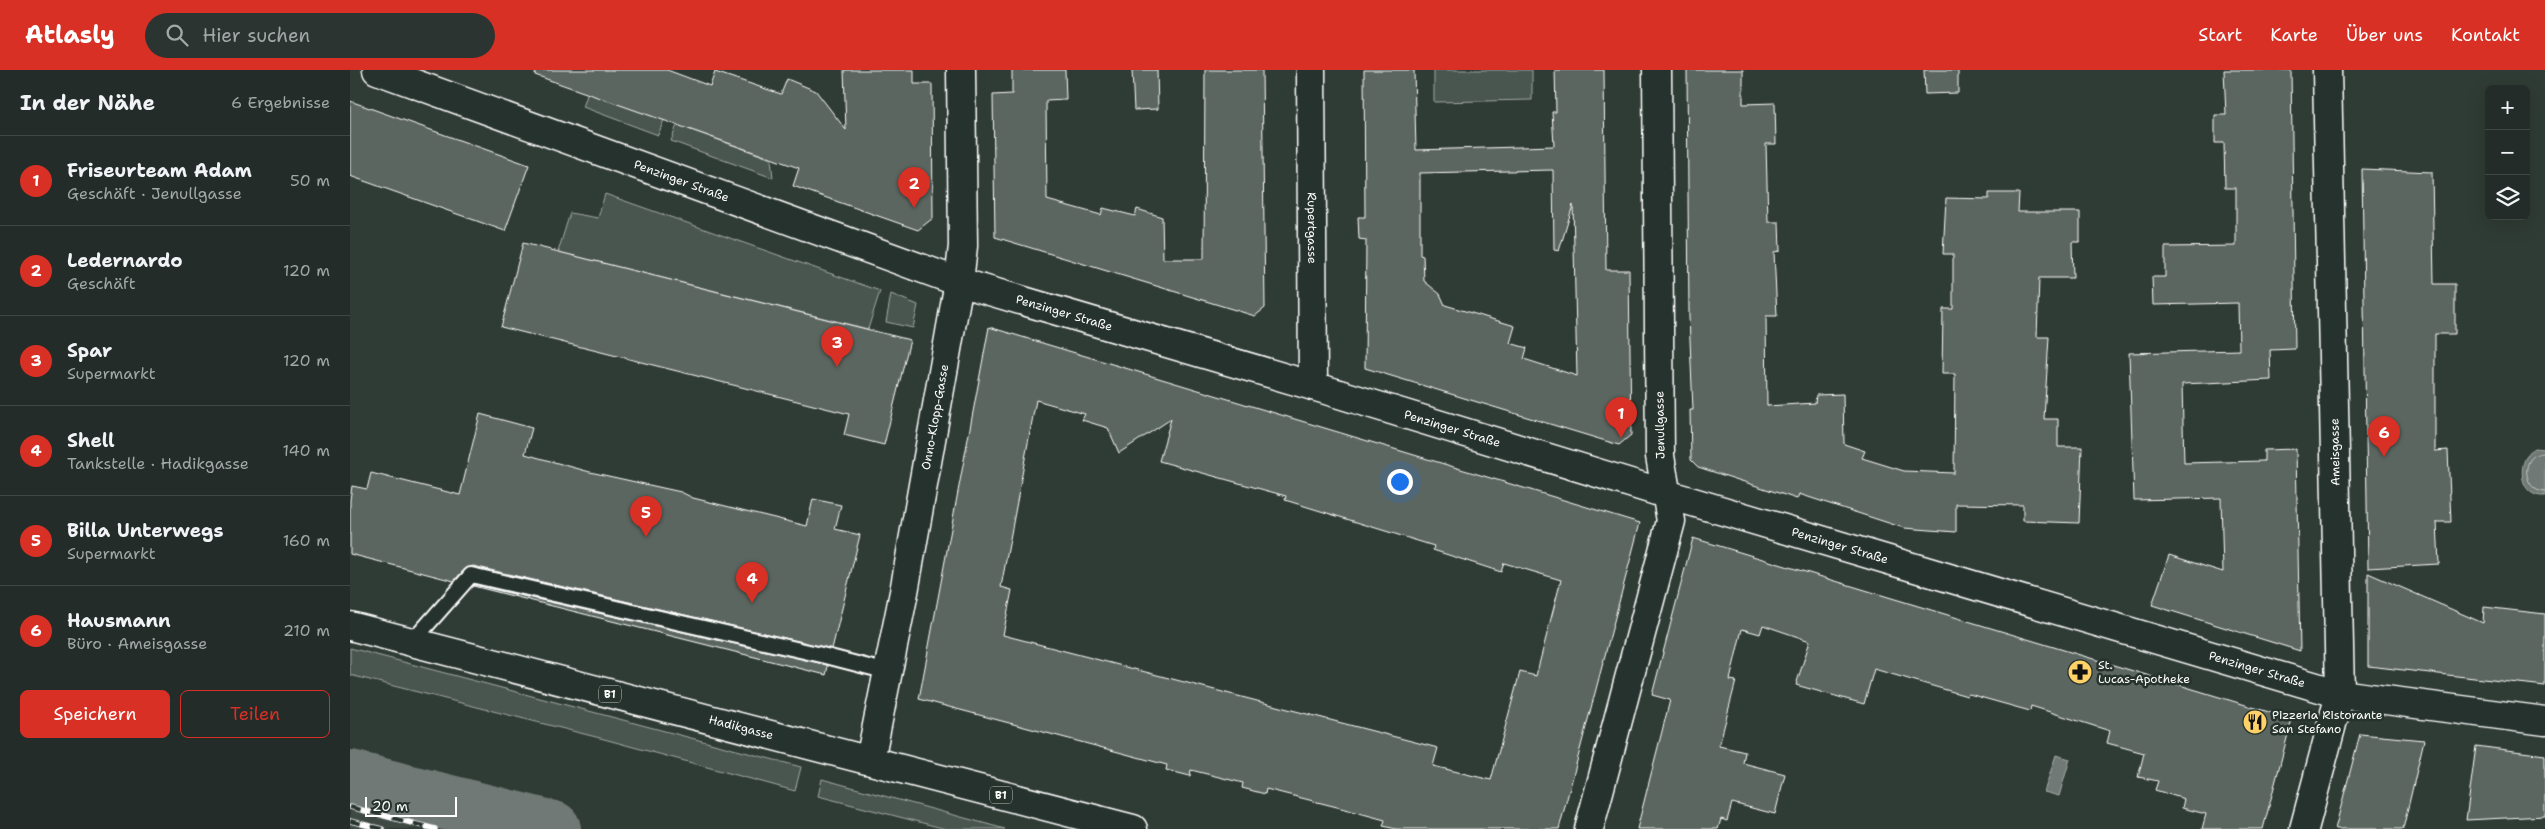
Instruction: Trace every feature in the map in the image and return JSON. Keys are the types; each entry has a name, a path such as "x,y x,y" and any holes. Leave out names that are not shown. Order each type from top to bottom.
{"street":[{"name":"Penzinger Straße","path":"378,70 959,282 1313,386 1666,494 2340,694 2545,721"},
{"name":"Onno-Klopp-Gasse","path":"870,760 904,592 959,282 963,246 961,70"},
{"name":"Rupertgasse","path":"1310,70 1313,386"},
{"name":"Jenullgasse","path":"1589,829 1671,521 1660,456 1657,70"},
{"name":"Ameisgasse","path":"2304,829 2340,694 2326,70"},
{"name":"Hadikgasse","path":"350,626 1133,829"}],"lane":[{"path":"412,642 471,574 888,672"}],"shaded area":[{"path":"1434,70 1532,70 1532,100 1434,102"},
{"path":"588,92 664,120 658,135 583,107"},
{"path":"677,125 771,159 773,178 671,141"},
{"path":"605,194 880,291 868,329 558,252 570,213 598,218"},
{"path":"891,294 918,305 913,328 886,322"},
{"path":"350,648 801,767 795,791 604,739 350,675"},
{"path":"822,779 1005,829 946,829 818,796"},
{"path":"350,793 382,802 490,829 350,829"}],"water":[{"path":"2534,448 2545,449 2545,496 2536,495 2529,491 2523,477 2524,461"},
{"path":"2056,755 2070,759 2059,796 2044,792"}],"building":[{"path":"536,70 667,70 710,86 715,72 781,94 787,79 816,91 846,130 844,70 914,70 914,84 932,84 933,218 918,230 793,186 799,168 535,75"},
{"path":"1012,70 1065,70 1066,100 1046,101 1047,200 1101,215 1103,208 1135,216 1137,209 1162,217 1163,259 1204,259 1205,70 1262,70 1265,308 1255,316 995,237 993,95 1012,94"},
{"path":"1132,70 1157,70 1158,109 1134,110"},
{"path":"1364,70 1414,70 1416,150 1554,146 1552,112 1556,112 1555,70 1604,70 1606,270 1629,270 1631,435 1619,445 1365,368 1366,240 1359,239 1358,217 1365,217","holes":["1553,170 1554,250 1559,251 1573,205 1577,376 1524,359 1527,348 1510,343 1515,326 1445,305 1440,294 1424,281 1423,256 1420,255 1420,173"]},
{"path":"1687,70 1743,70 1743,104 1775,103 1776,144 1766,144 1768,222 1779,222 1780,251 1774,252 1777,316 1766,316 1767,406 1815,403 1816,395 1843,394 1844,444 1865,451 1862,458 1904,471 1954,473 1955,374 1942,374 1943,309 1953,309 1953,254 1943,254 1946,198 1989,199 1989,193 2019,193 2018,212 2080,212 2080,242 2072,242 2073,278 2039,278 2037,337 2049,337 2044,419 2058,419 2058,447 2082,447 2079,523 2023,521 2023,505 1956,504 1956,532 1904,528 1799,494 1797,499 1698,467 1691,460 1690,410 1693,410 1689,317"},
{"path":"1924,70 1958,70 1958,93 1925,94"},
{"path":"2224,70 2291,70 2295,349 2270,350 2271,380 2182,384 2184,463 2264,461 2264,450 2296,449 2300,651 2152,605 2169,555 2223,572 2221,498 2134,500 2129,353 2239,350 2238,303 2153,305 2152,277 2165,277 2165,247 2236,246 2236,188 2225,188 2224,143 2215,143 2215,115 2226,115"},
{"path":"350,101 529,165 505,231 350,176"},
{"path":"2362,169 2432,172 2434,284 2455,284 2455,334 2435,334 2435,451 2448,450 2451,522 2437,522 2439,564 2368,568"},
{"path":"523,243 910,340 884,445 844,435 849,414 501,327"},
{"path":"989,327 1640,523 1559,829 1396,829 1383,826 1385,820 1266,789 1265,794 1242,788 1243,783 1191,770 1190,776 1166,770 1167,765 919,699","holes":["1036,400 1085,414 1082,420 1108,428 1119,453 1171,419 1159,461 1286,496 1285,500 1434,546 1433,550 1501,572 1504,563 1561,580 1536,676 1520,672 1491,780 1433,766 1438,748 1003,635 1012,590 1001,587"]},
{"path":"480,414 532,428 525,454 590,472 681,492 693,498 807,526 813,499 841,505 835,529 860,535 832,649 473,566 465,569 454,581 350,554 350,500 352,486 367,489 371,473 460,495"},
{"path":"1693,538 2292,719 2263,829 2202,829 2206,814 2182,808 2184,799 2155,790 2158,781 2138,777 2144,753 2107,743 2110,731 2031,706 2030,711 1969,694 1967,696 1874,669 1864,704 1796,685 1810,641 1763,625 1760,634 1742,629 1730,680 1736,681 1719,746 1745,752 1743,763 1785,774 1775,814 1732,803 1727,821 1721,819 1718,829 1637,829 1670,700 1652,695"},
{"path":"2368,573 2483,623 2484,607 2545,614 2545,686 2368,666"},
{"path":"473,586 824,664 828,666 826,675"},
{"path":"2360,734 2424,740 2403,829 2335,829"},
{"path":"2476,746 2545,755 2545,816 2466,820"}],"waterway":[{"path":"350,778 553,829"}],"railway":[{"path":"350,807 435,829"},
{"path":"350,821 382,829"}],"place":[{"name":"Ledernardo","path":"914,208"},
{"name":"Spar","path":"837,367"},
{"name":"Friseurteam Adam","path":"1621,438"},
{"name":"Hausmann","path":"2384,457"},
{"name":"Billa Unterwegs","path":"646,537"},
{"name":"Shell","path":"752,603"},
{"name":"St. Lucas-Apotheke","path":"2080,672"},
{"name":"Pizzeria Ristorante San Stefano","path":"2255,722"}]}
